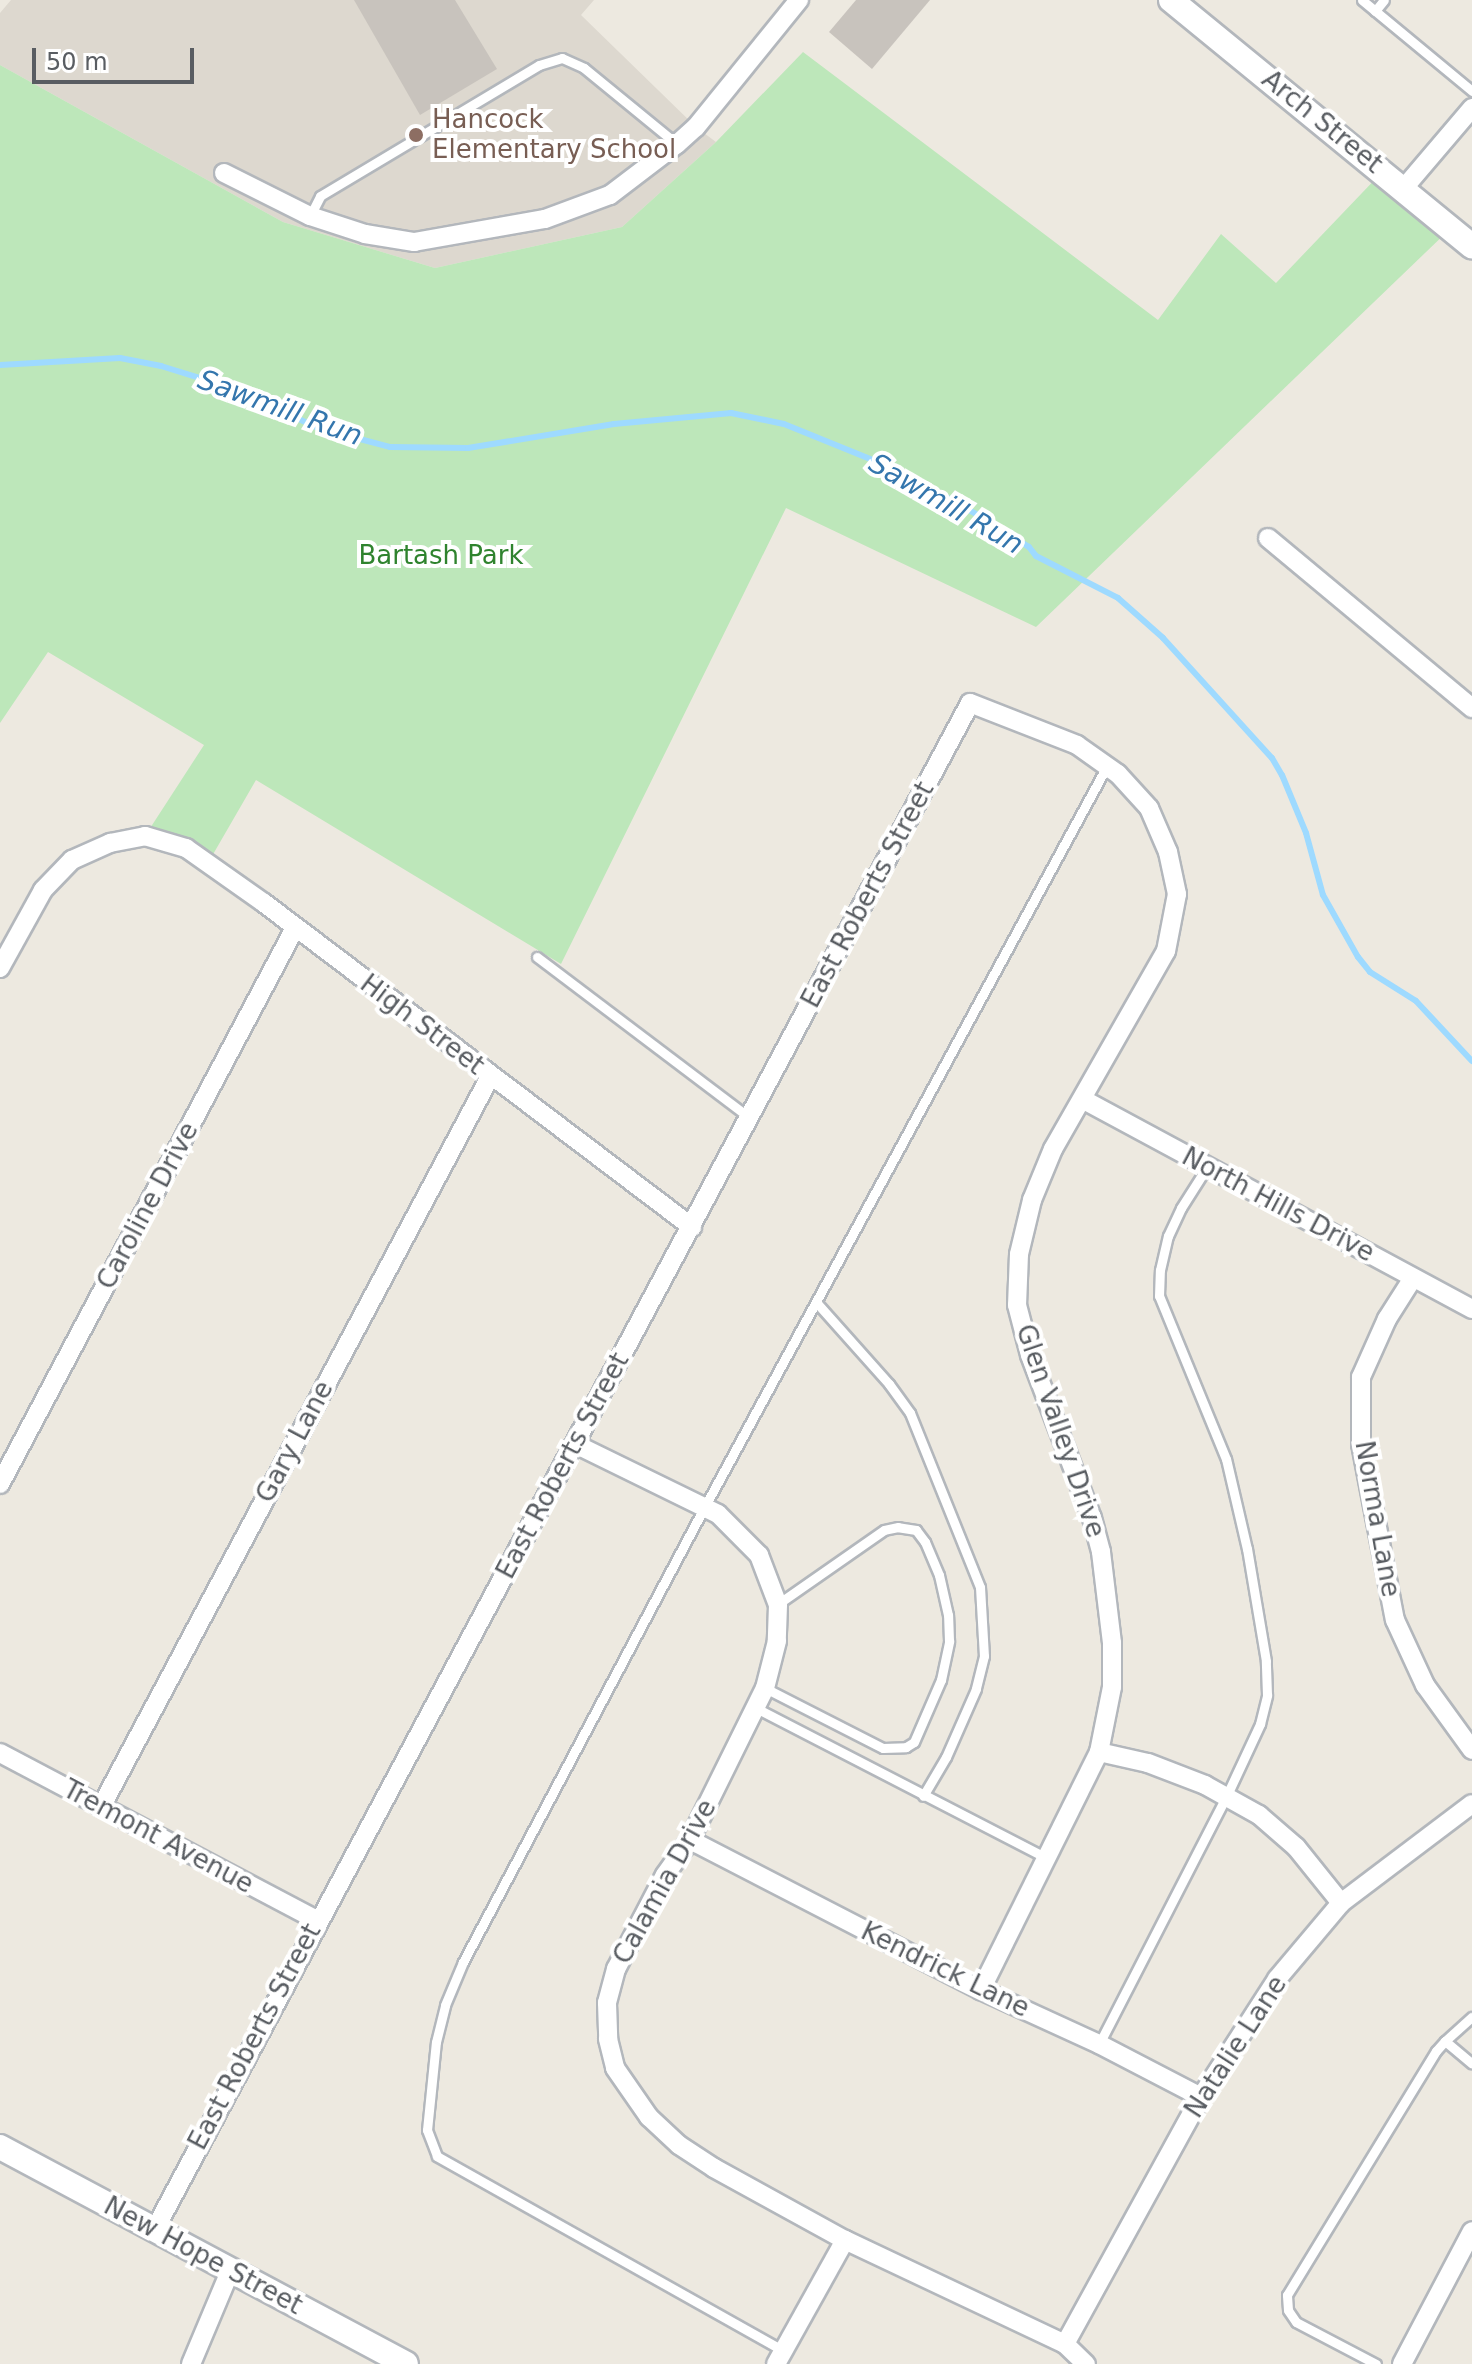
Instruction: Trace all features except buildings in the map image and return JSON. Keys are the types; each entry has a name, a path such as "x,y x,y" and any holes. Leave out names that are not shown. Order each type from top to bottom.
{"street":[{"path":"224,173 310,216 365,234 414,242 490,231 589,205 610,195 696,127 799,0"},
{"name":"Arch Street","path":"1171,0 1472,246"},
{"path":"1404,188 1472,108"},
{"path":"1268,538 1472,708"},
{"name":"Glen Valley Drive","path":"970,703 1077,745 1107,766 1149,808 1168,852 1177,894 1166,951 1084,1100 1053,1149 1032,1200 1019,1254 1017,1305 1030,1355 1087,1504 1101,1552 1110,1618 1112,1687 1099,1752 981,1990"},
{"name":"East Roberts Street","path":"155,2229 317,1920 692,1227 970,703"},
{"name":"High Street","path":"0,968 43,890 72,860 110,843 145,836 186,848 692,1227"},
{"name":"Caroline Drive","path":"0,1484 295,928"},
{"name":"Gary Lane","path":"101,1807 490,1077"},
{"name":"North Hills Drive","path":"1084,1100 1472,1309"},
{"name":"Norma Lane","path":"1413,1278 1387,1319 1361,1377 1361,1444 1395,1620 1425,1685 1472,1750"},
{"name":"Calamia Drive","path":"575,1444 705,1506 739,1532 759,1555 778,1605 777,1641 765,1688 690,1840 657,1889 616,1969 607,2003 608,2039 615,2068 649,2117 679,2145 845,2240 1065,2344 1086,2364"},
{"path":"1099,1752 1148,1763 1259,1815 1296,1847 1341,1903"},
{"name":"Tremont Avenue","path":"0,1753 317,1920"},
{"name":"Natalie Lane","path":"1065,2344 1201,2097 1277,1979 1341,1903 1472,1804"},
{"name":"Kendrick Lane","path":"690,1840 981,1990 1099,2044 1201,2097"},
{"name":"New Hope Street","path":"0,2147 406,2364"},
{"path":"1402,2364 1472,2231"},
{"path":"780,2357 845,2240"},
{"path":"191,2364 230,2271"}],"lane":[{"path":"1362,0 1472,91"},
{"path":"1375,11 1384,0"},
{"path":"310,216 320,196 539,65 562,58 584,68 677,144"},
{"path":"780,2357 437,2156 427,2130 436,2042 445,2005 463,1962 705,1506 1107,766"},
{"path":"537,957 750,1118"},
{"path":"1099,2044 1226,1797 1260,1724 1267,1695 1266,1661 1247,1549 1226,1459 1159,1296 1160,1270 1168,1236 1181,1208 1207,1167"},
{"path":"816,1302 889,1384 910,1413 980,1587 984,1656 976,1689 946,1757 923,1796"},
{"path":"765,1688 883,1748 906,1747 914,1742 936,1692 949,1641 948,1615 939,1575 925,1542 916,1530 898,1527 884,1530 778,1605"},
{"path":"756,1708 1046,1858"},
{"path":"1376,2364 1296,2322 1288,2310 1287,2295 1412,2088 1445,2041 1472,2017"},
{"path":"1445,2041 1472,2064"}],"shaded area":[{"name":"Hancock Elementary School","path":"11,0 594,0 581,15 696,127 716,142 622,227 435,268 283,222 0,65 0,13"}],"green space":[{"name":"Bartash Park","path":"803,52 1158,320 1221,234 1276,283 1383,171 1451,228 1036,627 786,508 561,964 256,780 208,863 145,836 204,745 48,652 0,723 0,65 283,222 435,268 622,227 716,142"}],"waterway":[{"name":"Sawmill Run","path":"0,365 120,358 161,366 232,388 318,428 390,447 468,448 614,424 731,413 784,424 900,471 985,519 1029,547 1036,556 1118,598 1163,638 1272,758 1306,833 1323,895 1358,957 1370,972 1416,1001 1472,1061"}],"place":[{"name":"Hancock Elementary School","path":"416,135"}]}
